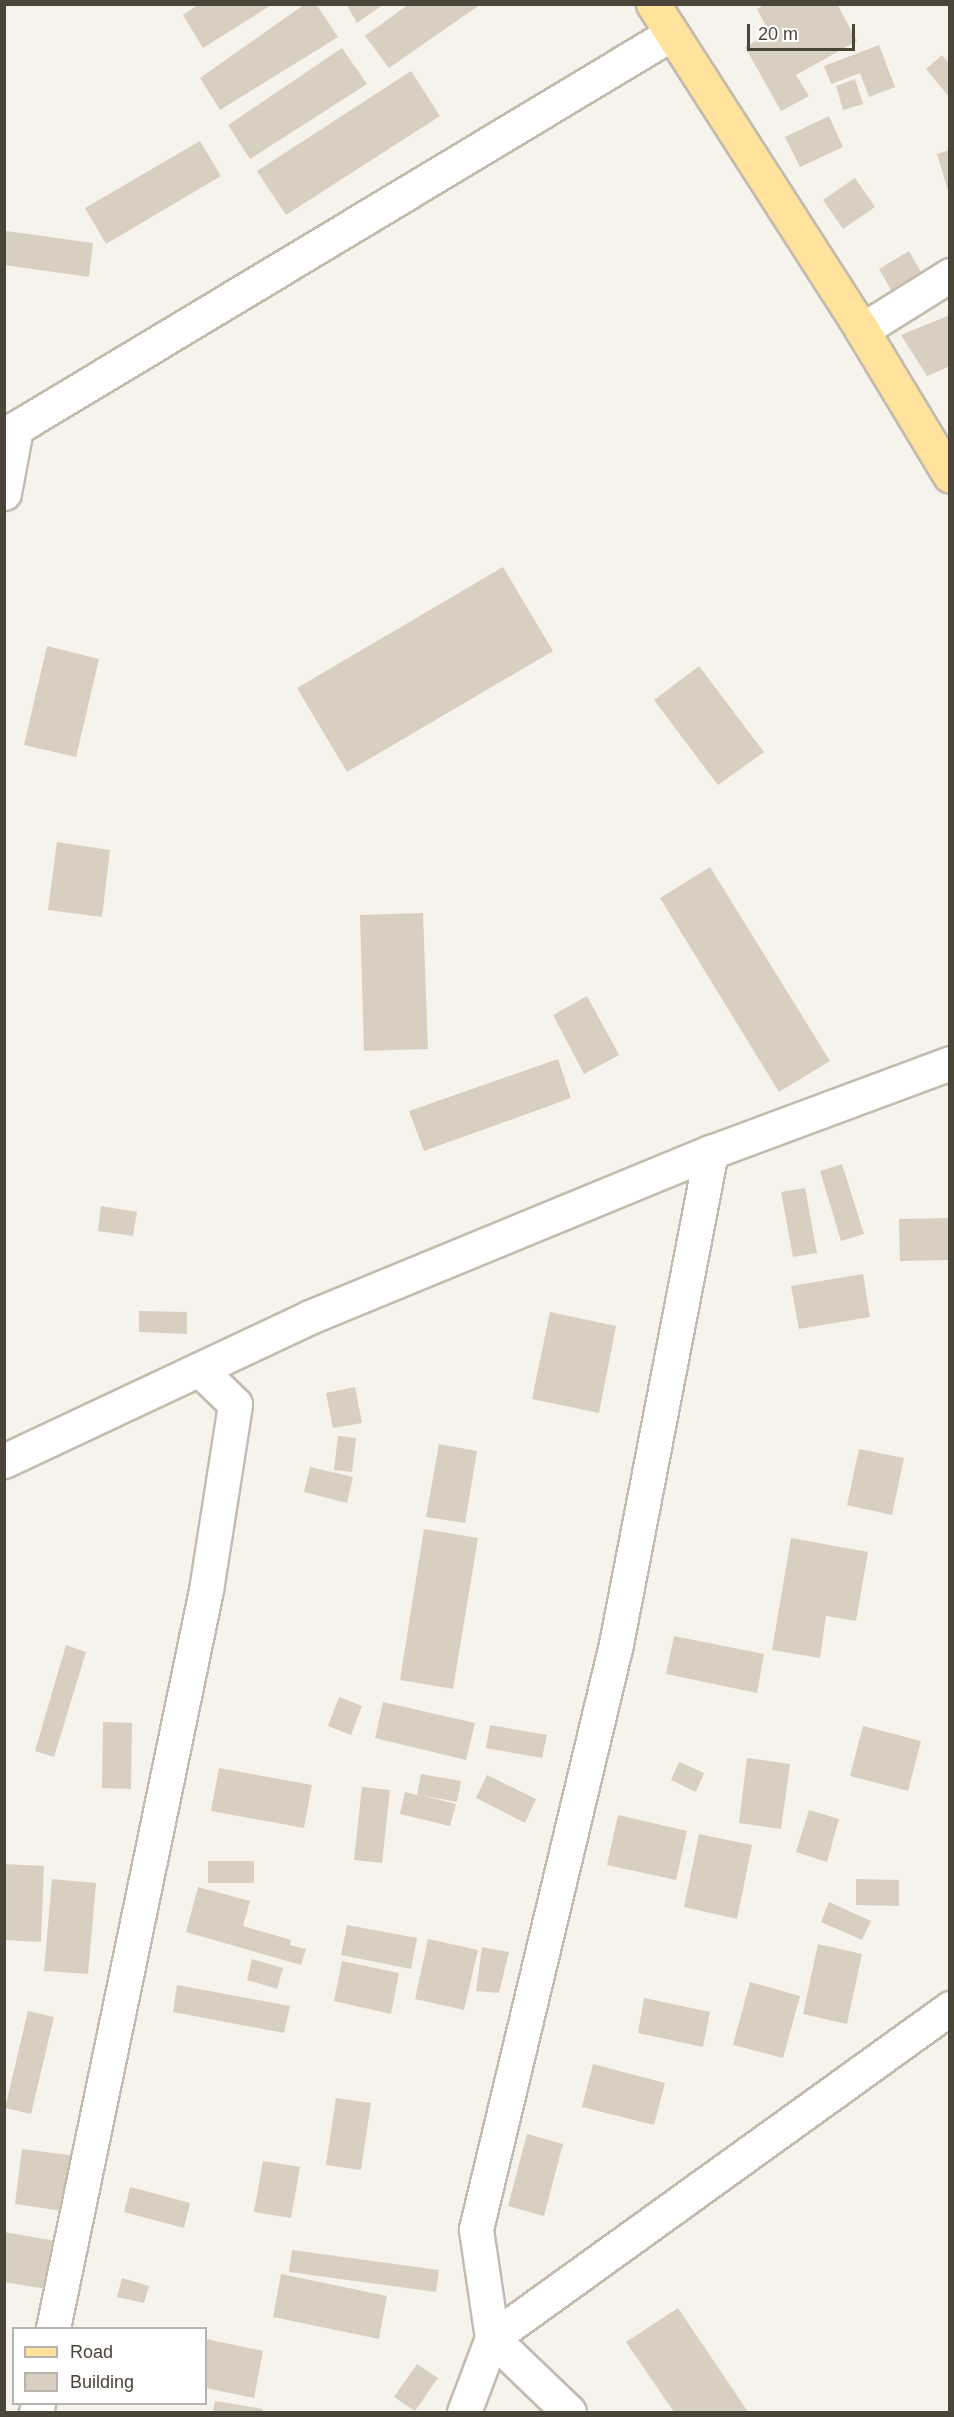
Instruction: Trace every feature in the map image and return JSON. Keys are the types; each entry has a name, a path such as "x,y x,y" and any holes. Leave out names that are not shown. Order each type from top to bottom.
{"main road":[{"path":"653,4 670,34 862,330 950,476"}],"street":[{"path":"4,493 8,422 670,34"},
{"path":"862,330 950,275"},
{"path":"4,1461 310,1317 711,1152 950,1063"},
{"path":"464,2412 492,2338 476,2229 616,1644 711,1152"},
{"path":"53,2327 206,1590 235,1404 199,1369"},
{"path":"492,2338 950,2008"},
{"path":"492,2338 569,2412"}],"building":[{"path":"199,4 273,4 203,48 183,15"},
{"path":"305,4 316,4 338,37 220,110 200,78"},
{"path":"346,4 384,4 357,23"},
{"path":"409,4 481,4 389,68 365,36"},
{"path":"766,4 837,4 857,41 796,75 809,96 781,111 745,47 770,33 757,9"},
{"path":"879,45 895,87 869,97 860,73 831,84 824,66"},
{"path":"342,48 367,84 250,159 228,125"},
{"path":"942,55 950,64 950,98 926,69"},
{"path":"411,71 440,116 286,215 257,171"},
{"path":"855,79 863,104 843,110 836,86"},
{"path":"829,116 843,147 800,167 785,137"},
{"path":"200,141 221,176 106,244 85,208"},
{"path":"950,150 950,194 949,194 937,154"},
{"path":"855,178 875,207 843,229 823,200"},
{"path":"6,231 93,243 89,277 4,265"},
{"path":"909,251 921,272 891,290 879,269"},
{"path":"950,315 950,366 927,376 901,335"},
{"path":"503,567 553,651 347,772 297,688"},
{"path":"47,646 99,659 76,757 24,745"},
{"path":"699,666 764,752 718,785 654,700"},
{"path":"57,842 110,850 102,917 48,910"},
{"path":"710,867 830,1061 779,1092 660,898"},
{"path":"423,913 428,1049 364,1051 360,915"},
{"path":"587,996 619,1055 584,1074 553,1015"},
{"path":"558,1059 571,1098 424,1151 409,1111"},
{"path":"842,1164 864,1234 841,1241 820,1171"},
{"path":"805,1188 817,1253 793,1257 781,1192"},
{"path":"101,1206 137,1212 133,1236 98,1231"},
{"path":"950,1218 950,1260 900,1261 899,1219"},
{"path":"863,1274 870,1317 799,1329 791,1286"},
{"path":"139,1311 187,1312 187,1334 139,1332"},
{"path":"550,1312 616,1326 599,1413 532,1399"},
{"path":"355,1387 362,1423 333,1428 326,1393"},
{"path":"338,1436 356,1438 352,1472 334,1470"},
{"path":"439,1444 477,1451 465,1523 426,1517"},
{"path":"859,1449 904,1458 892,1515 847,1505"},
{"path":"310,1467 353,1477 347,1503 304,1492"},
{"path":"424,1529 478,1538 453,1689 400,1680"},
{"path":"791,1538 868,1552 856,1621 826,1616 820,1658 772,1650"},
{"path":"674,1636 764,1654 757,1693 666,1674"},
{"path":"66,1645 86,1652 54,1757 35,1751"},
{"path":"339,1697 362,1706 351,1735 328,1726"},
{"path":"383,1702 475,1723 466,1760 375,1738"},
{"path":"103,1722 132,1723 131,1789 102,1788"},
{"path":"490,1725 547,1735 542,1758 486,1748"},
{"path":"863,1726 921,1741 908,1791 850,1776"},
{"path":"747,1758 790,1764 781,1829 739,1823"},
{"path":"679,1762 704,1773 696,1792 671,1780"},
{"path":"219,1768 312,1785 304,1828 211,1811"},
{"path":"421,1774 461,1781 457,1802 420,1795 456,1804 450,1826 400,1814 405,1792 417,1795"},
{"path":"487,1775 536,1799 525,1823 476,1798"},
{"path":"362,1787 390,1790 382,1863 354,1860"},
{"path":"809,1810 839,1819 827,1862 796,1852"},
{"path":"618,1815 687,1831 676,1880 607,1865"},
{"path":"699,1834 752,1845 737,1919 684,1907"},
{"path":"208,1861 254,1861 254,1883 208,1883"},
{"path":"4,1864 44,1866 41,1942 4,1940"},
{"path":"52,1879 96,1883 88,1974 44,1971"},
{"path":"856,1879 899,1880 899,1906 856,1905"},
{"path":"198,1887 250,1901 243,1926 291,1940 290,1945 306,1949 301,1965 186,1932"},
{"path":"829,1902 871,1921 862,1940 821,1922"},
{"path":"347,1925 417,1938 411,1969 341,1955"},
{"path":"428,1939 478,1950 464,2010 415,1999"},
{"path":"818,1944 862,1954 847,2024 803,2014"},
{"path":"482,1947 509,1952 499,1993 476,1991"},
{"path":"252,1959 283,1968 277,1989 247,1980"},
{"path":"342,1961 399,1973 391,2014 334,2001"},
{"path":"750,1982 800,1996 783,2058 733,2045"},
{"path":"177,1985 290,2006 284,2033 173,2012"},
{"path":"644,1998 710,2012 703,2047 638,2033"},
{"path":"28,2011 54,2017 31,2114 5,2108"},
{"path":"593,2064 665,2083 654,2125 582,2107"},
{"path":"336,2098 371,2103 361,2170 326,2165"},
{"path":"527,2134 563,2144 544,2216 508,2206"},
{"path":"22,2149 76,2156 69,2212 15,2204"},
{"path":"263,2161 300,2167 291,2218 254,2212"},
{"path":"130,2187 190,2203 184,2228 124,2212"},
{"path":"4,2232 61,2242 52,2290 4,2282"},
{"path":"292,2250 439,2270 436,2292 289,2272"},
{"path":"281,2274 387,2296 379,2339 273,2317"},
{"path":"122,2278 149,2286 144,2303 117,2297"},
{"path":"678,2308 748,2412 674,2412 626,2342"},
{"path":"207,2339 263,2351 254,2398 207,2388"},
{"path":"417,2364 438,2378 415,2411 394,2397"},
{"path":"215,2401 263,2409 262,2412 213,2412"}]}
